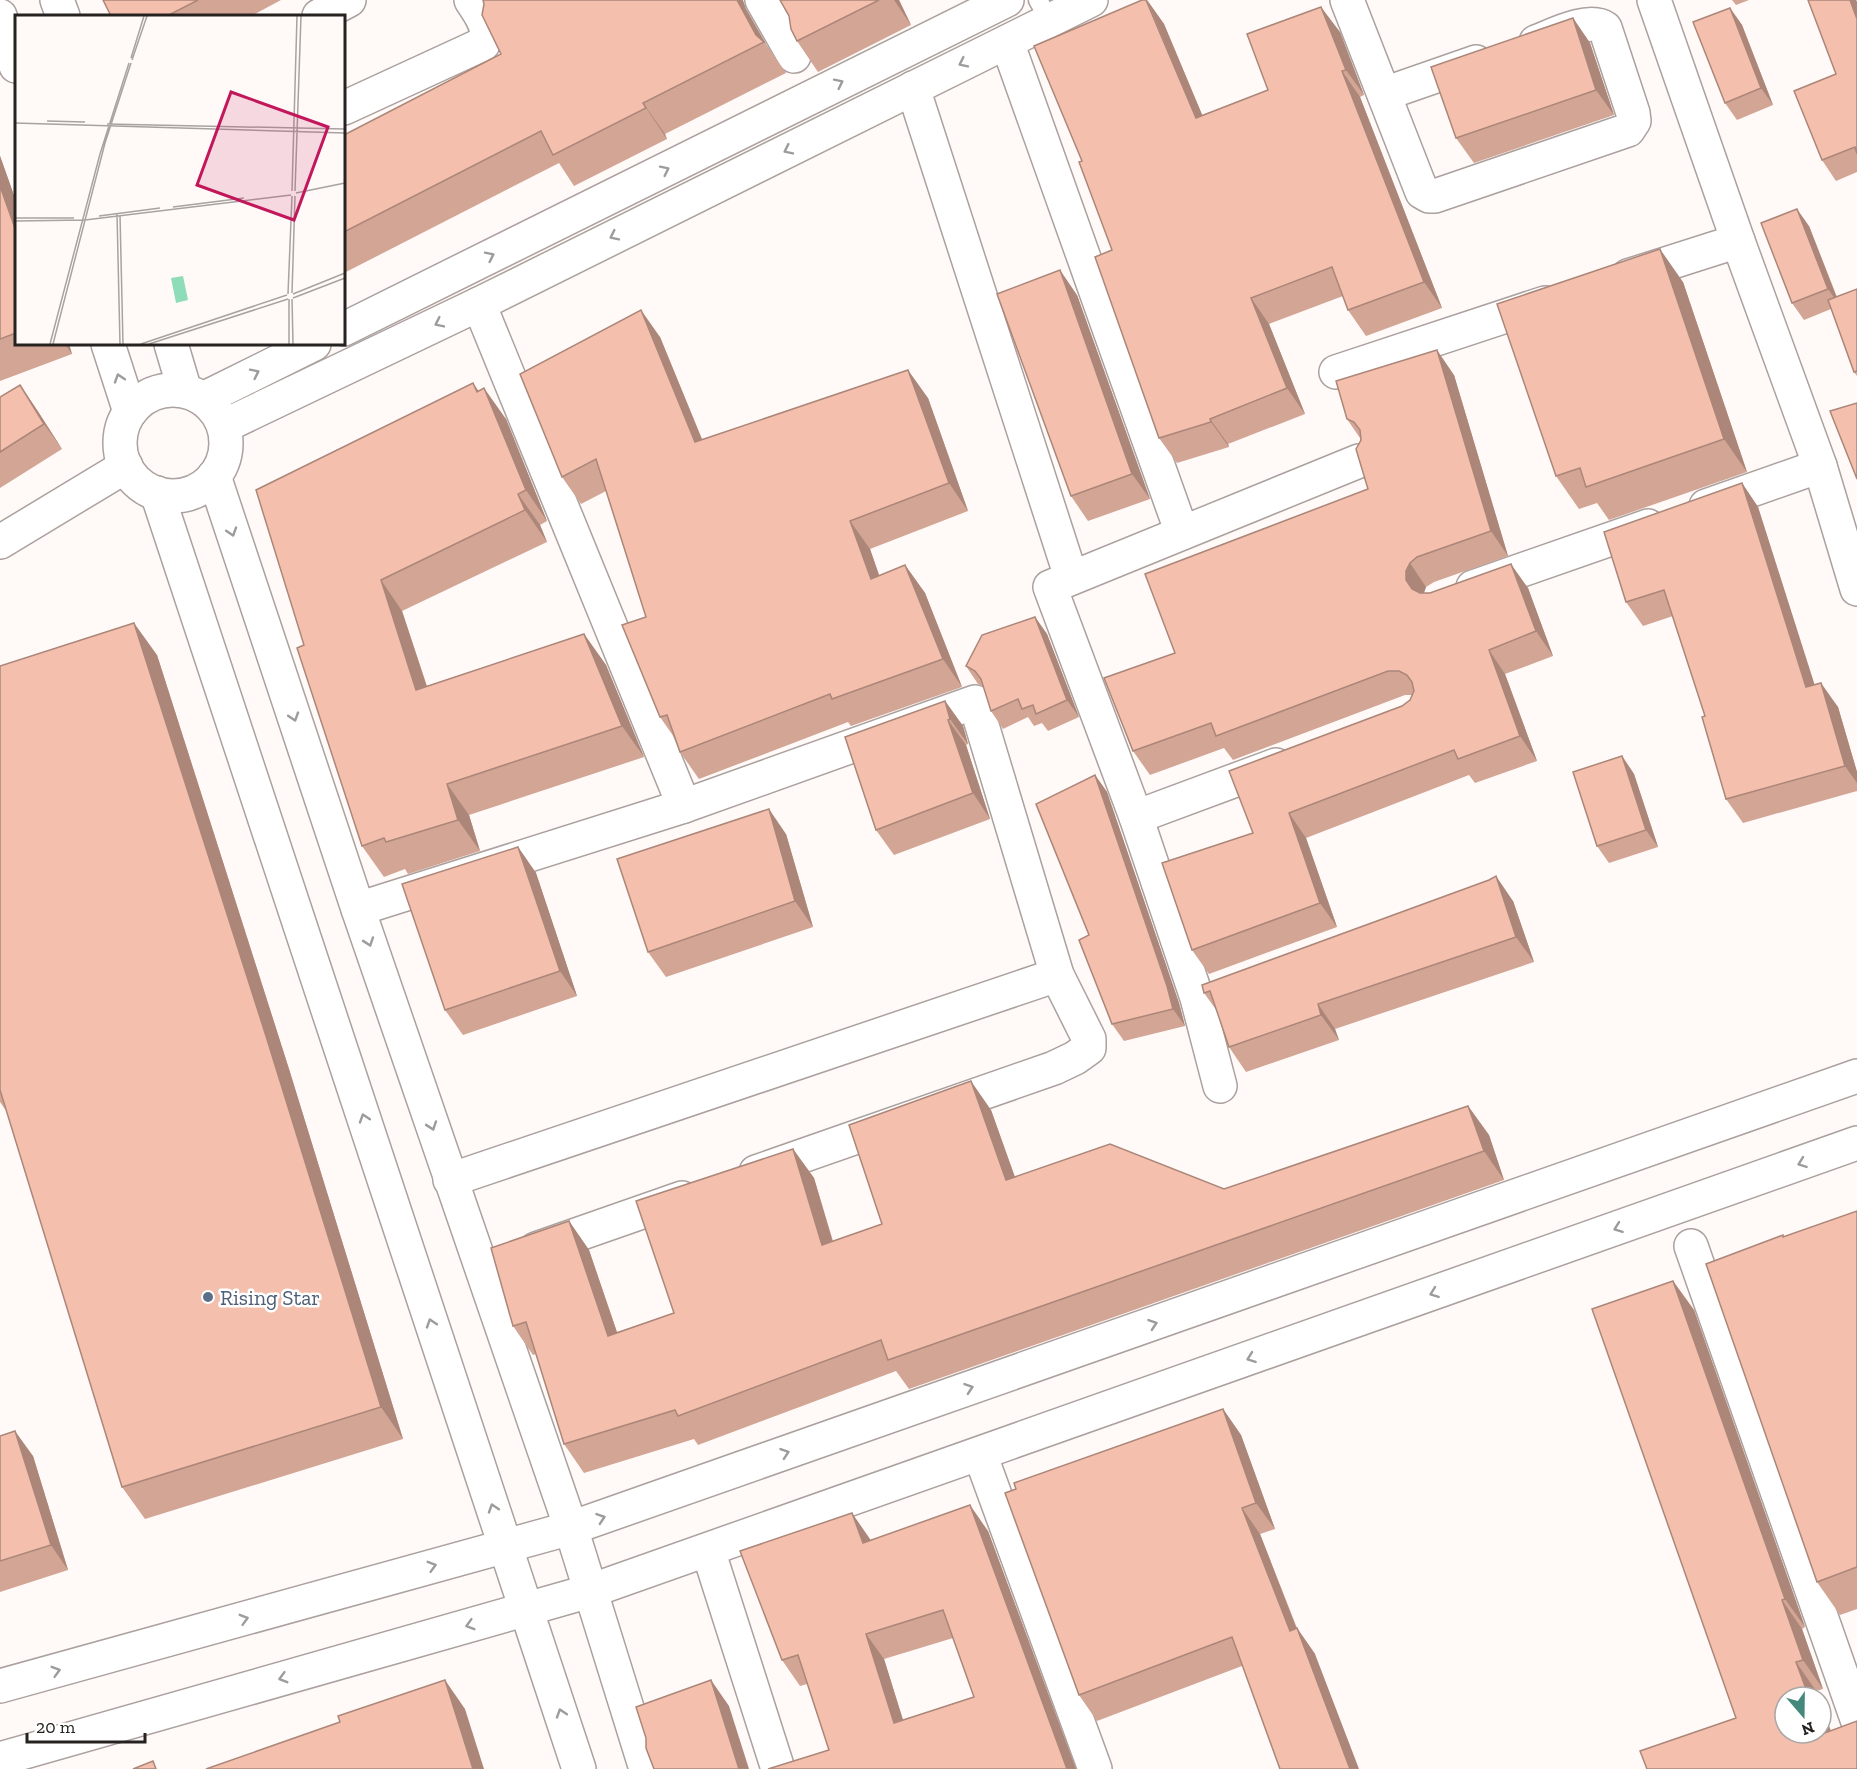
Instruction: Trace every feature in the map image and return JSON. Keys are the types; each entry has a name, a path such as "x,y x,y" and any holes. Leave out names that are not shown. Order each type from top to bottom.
{"street":[{"path":"57,0 63,15"},
{"path":"321,15 349,0"},
{"path":"345,108 483,44 486,39 486,26 471,0"},
{"path":"762,0 794,56"},
{"path":"345,329 1007,0"},
{"path":"224,426 478,304 1007,42 1044,11 1091,0"},
{"path":"1347,0 1422,192 1429,196 1435,196 1628,130 1634,122 1605,28 1599,23 1587,24 1384,94"},
{"path":"1654,0 1820,466 1857,589"},
{"path":"1007,42 1182,533"},
{"path":"913,88 1071,577"},
{"path":"1604,284 1738,241"},
{"path":"1336,372 1570,295"},
{"path":"478,304 684,806"},
{"path":"108,345 130,412"},
{"path":"171,345 194,395"},
{"path":"194,395 312,345"},
{"path":"169,390 194,395 215,410 224,426 226,443 223,461 214,476 202,487 188,494 172,496 156,493 133,478 126,466 121,453 120,438 124,424 130,412 154,393 169,390"},
{"path":"1220,1086 1208,994 1136,817 1050,587 1359,461"},
{"path":"0,542 126,466"},
{"path":"1441,598 1820,466"},
{"path":"214,476 358,909 571,1528 646,1769"},
{"path":"156,493 579,1769"},
{"path":"358,909 684,806 975,702 1057,975 1089,1039 1089,1048 1054,1068 483,1267"},
{"path":"1136,817 1302,755"},
{"path":"450,1180 1057,975"},
{"path":"0,1686 571,1528 1857,1076"},
{"path":"17,1760 590,1592 1857,1143"},
{"path":"1691,1246 1848,1663 1857,1719"},
{"path":"980,1454 1095,1769"},
{"path":"708,1550 778,1769"}],"building":[{"path":"103,0 198,0 169,15 110,15"},
{"path":"483,0 737,0 756,35 764,42 643,103 646,108 553,155 541,131 345,231 345,134 501,54 482,15"},
{"path":"780,0 879,0 797,41 791,29 789,16"},
{"path":"1146,0 1196,118 1268,90 1247,34 1321,7 1346,70 1342,71 1424,282 1348,310 1332,267 1251,298 1287,388 1210,419 1211,422 1159,438 1095,257 1112,250 1079,162 1082,161 1034,46"},
{"path":"1808,0 1850,0 1857,19 1857,154 1855,147 1822,160 1794,91 1836,74"},
{"path":"1730,8 1761,88 1725,103 1693,22"},
{"path":"1573,18 1596,90 1456,138 1431,67"},
{"path":"0,186 15,228 15,333 0,339"},
{"path":"1797,209 1828,289 1792,303 1761,223"},
{"path":"1660,249 1724,439 1586,487 1580,468 1556,476 1497,304"},
{"path":"1060,270 1132,474 1071,496 997,294"},
{"path":"1857,289 1857,371 1854,372 1828,300"},
{"path":"641,310 695,442 908,370 949,483 850,521 871,579 905,565 943,659 832,699 830,694 680,752 667,715 660,717 622,625 646,617 596,459 562,477 520,374"},
{"path":"1437,350 1491,531 1417,557 1406,571 1406,580 1412,589 1420,593 1430,593 1511,564 1536,631 1489,650 1520,736 1458,759 1454,750 1289,813 1320,903 1192,950 1162,863 1253,833 1229,771 1402,706 1410,700 1414,691 1407,675 1399,671 1388,671 1216,736 1211,723 1133,751 1104,678 1175,653 1145,574 1368,489 1356,449 1361,440 1360,430 1354,422 1347,419 1336,381"},
{"path":"473,383 477,392 484,388 526,490 518,494 525,510 381,580 416,690 584,634 622,726 447,784 458,820 386,842 384,838 362,846 297,648 304,645 256,490"},
{"path":"20,385 44,424 0,452 0,397"},
{"path":"1857,403 1857,479 1830,411"},
{"path":"1742,483 1806,687 1821,683 1845,766 1726,799 1702,717 1705,716 1664,590 1626,602 1604,532"},
{"path":"1035,617 1067,700 1036,714 1033,705 1022,709 1018,699 991,711 981,679 975,671 966,666 982,635"},
{"path":"134,623 381,1407 122,1487 0,1090 0,666"},
{"path":"945,701 950,719 948,720 973,793 876,830 845,737"},
{"path":"1622,756 1646,830 1597,846 1573,772"},
{"path":"1095,775 1173,1009 1112,1024 1079,940 1089,935 1036,804"},
{"path":"769,809 795,901 648,952 617,859"},
{"path":"518,847 560,971 445,1010 402,884"},
{"path":"1496,876 1516,937 1318,1004 1321,1015 1229,1047 1210,991 1204,993 1202,985"},
{"path":"971,1081 1006,1180 1110,1144 1224,1189 1468,1106 1484,1151 888,1360 881,1340 678,1416 675,1410 564,1444 526,1322 513,1326 491,1248 569,1221 608,1336 674,1313 636,1201 793,1149 822,1245 882,1224 849,1125"},
{"path":"1857,1211 1857,1567 1817,1582 1706,1264 1783,1235 1783,1237"},
{"path":"1673,1281 1785,1599 1782,1600 1803,1660 1796,1662 1805,1685 1773,1685 1773,1745 1833,1745 1833,1730 1857,1721 1857,1769 1647,1769 1640,1751 1736,1718 1592,1309"},
{"path":"1223,1409 1256,1503 1242,1508 1290,1631 1297,1628 1350,1769 1280,1769 1232,1637 1079,1695 1005,1493 1016,1489 1014,1483"},
{"path":"15,1431 51,1545 0,1561 0,1436"},
{"path":"970,1505 1067,1769 768,1769 829,1750 798,1655 782,1660 740,1551 852,1513 863,1543","holes":["943,1610 974,1697 894,1723 866,1634"]},
{"path":"445,1680 473,1769 206,1769 340,1722 338,1716"},
{"path":"711,1680 739,1769 654,1769 646,1748 646,1738 636,1707"},
{"path":"153,1761 156,1769 133,1769"}],"place":[{"name":"Rising Star","path":"208,1297"}]}
